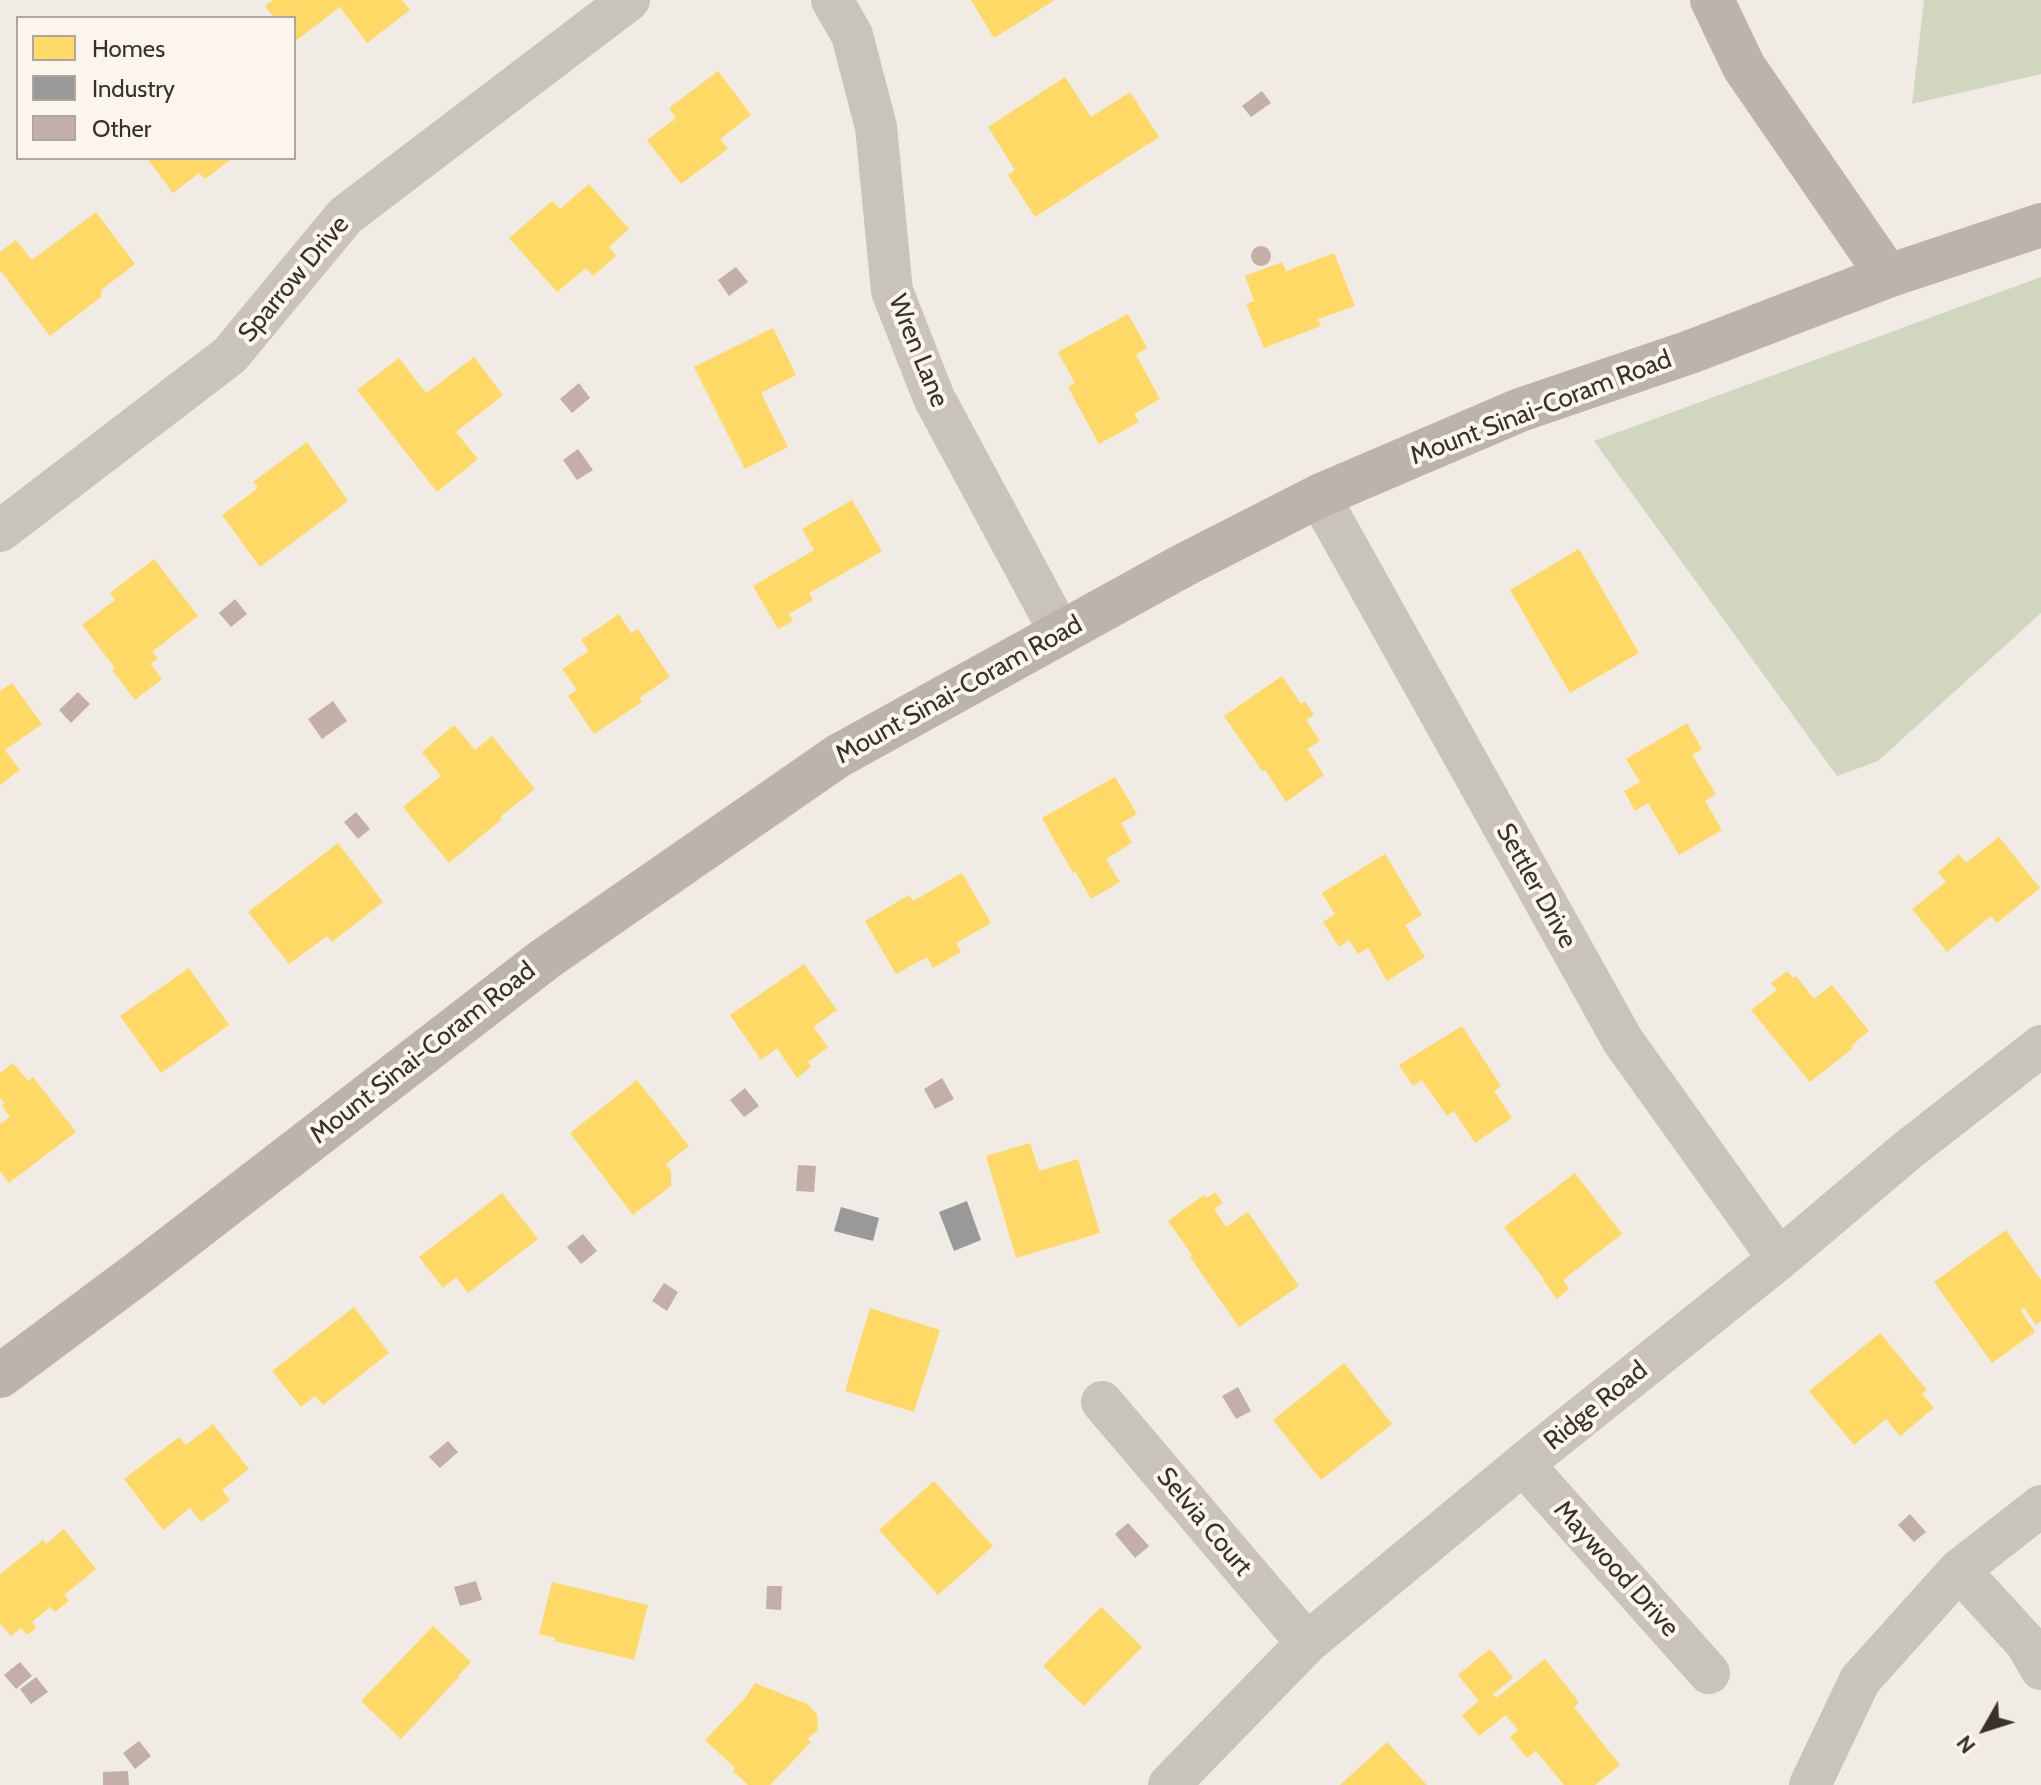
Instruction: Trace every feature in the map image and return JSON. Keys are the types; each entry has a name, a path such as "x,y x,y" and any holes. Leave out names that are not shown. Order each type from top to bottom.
{"main road":[{"path":"1712,0 1744,67 1888,276"},
{"name":"Mount Sinai-Coram Road","path":"0,1376 545,959 838,756 1182,566 1319,496 1520,410 1690,352 1888,276 2041,225"}],"street":[{"name":"Sparrow Drive","path":"0,531 230,355 345,216 629,0"},
{"name":"Wren Lane","path":"832,0 852,35 876,127 892,291 934,398 1061,634"},
{"name":"Settler Drive","path":"1319,496 1623,1041 1779,1259"},
{"name":"Ridge Road","path":"1169,1785 1307,1643 1523,1464 1779,1259 1908,1150 2041,1046"},
{"name":"Selvia Court","path":"1102,1402 1307,1643"},
{"name":"Maywood Drive","path":"1523,1464 1709,1673"},
{"path":"1810,1785 1860,1680 1959,1570 2041,1506"},
{"path":"1959,1570 2026,1643 2041,1669"}],"green space":[{"path":"1924,0 2041,0 2041,74 1912,104"},
{"path":"2041,277 2041,613 1878,761 1837,776 1594,441"}],"building: Homes":[{"path":"273,0 402,0 410,10 367,43 340,7 296,40 296,16 272,16 265,6"},
{"path":"971,0 1055,0 994,38"},
{"path":"718,71 751,115 720,139 728,149 681,184 647,140 676,118 669,108"},
{"path":"1065,77 1091,117 1130,92 1159,137 1035,217 1008,175 1015,170 988,127"},
{"path":"148,160 230,160 205,179 199,173 173,193"},
{"path":"589,184 629,229 609,247 616,256 593,276 586,268 557,292 509,238 552,201 560,209"},
{"path":"96,212 135,264 101,290 101,297 50,336 0,270 0,252 16,240 32,260"},
{"path":"1334,253 1355,306 1318,319 1321,326 1264,348 1246,304 1254,301 1245,276 1282,262 1286,271"},
{"path":"1128,314 1147,348 1136,355 1160,399 1134,414 1139,422 1099,444 1068,387 1075,383 1058,352"},
{"path":"773,328 796,375 761,393 788,447 745,469 694,367"},
{"path":"474,357 503,395 456,432 478,459 437,492 357,390 399,358 426,393"},
{"path":"307,442 348,501 260,567 222,515 258,488 253,482"},
{"path":"852,500 882,551 809,593 813,600 789,614 793,621 778,629 753,586 814,550 802,529"},
{"path":"1579,549 1639,653 1570,693 1510,590"},
{"path":"154,559 198,616 152,652 158,658 151,664 162,679 135,700 82,625 115,600 110,593"},
{"path":"619,614 631,633 638,629 670,677 639,698 642,702 594,734 568,696 577,690 562,669 589,651 581,640"},
{"path":"1282,676 1301,704 1305,701 1314,715 1306,720 1320,741 1307,749 1324,775 1286,802 1224,716"},
{"path":"12,683 42,724 5,750 20,770 0,785 0,691"},
{"path":"1687,723 1702,749 1692,755 1716,794 1705,801 1722,830 1679,855 1648,803 1635,811 1624,791 1640,782 1626,759"},
{"path":"454,725 475,750 492,736 535,789 449,863 403,807 441,776 422,752"},
{"path":"1115,777 1137,814 1121,823 1132,843 1106,859 1120,882 1091,899 1042,818"},
{"path":"1999,837 2040,888 1997,923 1991,916 1947,952 1912,909 1946,882 1938,872 1959,854 1966,863"},
{"path":"338,843 383,902 332,942 327,936 289,964 248,912"},
{"path":"1385,854 1422,915 1405,925 1425,957 1387,981 1368,948 1358,954 1349,940 1339,947 1323,922 1335,914 1322,893"},
{"path":"962,873 991,923 956,943 961,952 933,968 927,957 896,974 865,921 909,895 913,901"},
{"path":"804,964 837,1010 813,1027 828,1047 808,1062 811,1067 797,1078 777,1048 761,1060 730,1015"},
{"path":"189,968 229,1025 161,1073 120,1016"},
{"path":"1787,971 1793,978 1796,976 1814,999 1832,985 1869,1031 1810,1082 1751,1010 1777,990 1771,983"},
{"path":"1462,1026 1501,1086 1494,1091 1512,1118 1475,1143 1454,1111 1447,1116 1422,1080 1413,1086 1399,1065"},
{"path":"13,1063 28,1081 33,1077 76,1132 9,1183 0,1171 0,1124 10,1117 0,1098 0,1073"},
{"path":"637,1080 689,1146 666,1164 671,1171 671,1186 633,1215 570,1133"},
{"path":"1030,1143 1039,1171 1078,1159 1100,1233 1016,1258 986,1156"},
{"path":"1575,1173 1622,1234 1563,1280 1569,1289 1557,1299 1504,1227"},
{"path":"1215,1192 1223,1203 1214,1209 1226,1227 1248,1212 1299,1286 1239,1327 1168,1221 1204,1195 1207,1198"},
{"path":"502,1193 538,1239 468,1293 456,1277 443,1288 419,1257"},
{"path":"2006,1230 2041,1280 2041,1321 2036,1325 2024,1308 2020,1310 2035,1332 1992,1363 1934,1282"},
{"path":"354,1307 389,1353 323,1405 315,1396 301,1407 272,1371"},
{"path":"870,1308 940,1330 914,1412 845,1391"},
{"path":"1880,1333 1927,1390 1922,1394 1934,1408 1900,1436 1886,1419 1854,1445 1809,1391"},
{"path":"1344,1363 1392,1424 1321,1480 1273,1420"},
{"path":"213,1424 249,1469 222,1490 230,1500 201,1522 190,1508 163,1530 124,1479 179,1437 186,1445"},
{"path":"934,1481 993,1546 938,1595 879,1530"},
{"path":"64,1529 96,1569 64,1595 69,1601 55,1612 50,1607 32,1622 36,1628 27,1635 21,1628 11,1636 0,1623 0,1574 43,1540 46,1544"},
{"path":"552,1582 648,1605 634,1660 554,1641 555,1638 539,1634"},
{"path":"1101,1607 1142,1647 1084,1706 1043,1666"},
{"path":"433,1626 471,1662 401,1739 361,1701"},
{"path":"1490,1649 1513,1678 1493,1694 1496,1698 1545,1659 1579,1702 1574,1707 1620,1765 1595,1785 1564,1785 1536,1751 1527,1758 1510,1737 1518,1730 1506,1715 1479,1736 1462,1715 1479,1701 1458,1675"},
{"path":"755,1683 807,1704 817,1714 818,1730 807,1739 811,1742 770,1785 748,1785 705,1740"},
{"path":"1387,1742 1427,1785 1340,1785"}],"building: Industry":[{"path":"967,1201 981,1240 954,1251 939,1212"},
{"path":"841,1207 879,1218 873,1241 834,1231"}],"building: Other":[{"path":"1262,91 1271,103 1251,117 1242,106"},
{"path":"1257,246 1265,246 1271,256 1265,266 1257,266 1251,260 1251,252"},
{"path":"736,267 748,282 729,296 718,280"},
{"path":"579,383 590,398 572,413 560,399"},
{"path":"578,449 593,470 577,480 563,460"},
{"path":"235,599 247,614 231,627 219,613"},
{"path":"78,692 90,704 71,723 59,710"},
{"path":"333,701 347,721 322,739 308,719"},
{"path":"356,812 370,829 358,839 344,822"},
{"path":"942,1078 954,1099 935,1109 924,1089"},
{"path":"745,1088 759,1106 744,1117 730,1100"},
{"path":"798,1165 816,1166 814,1192 796,1191"},
{"path":"583,1234 597,1251 581,1264 567,1247"},
{"path":"664,1283 678,1292 667,1311 652,1301"},
{"path":"1238,1387 1251,1411 1236,1419 1222,1396"},
{"path":"448,1441 458,1452 440,1468 429,1457"},
{"path":"1910,1514 1926,1532 1914,1542 1898,1525"},
{"path":"1128,1523 1149,1546 1135,1558 1115,1534"},
{"path":"476,1581 482,1600 460,1606 454,1587"},
{"path":"767,1586 782,1586 781,1610 766,1609"},
{"path":"20,1662 32,1676 16,1689 4,1675"},
{"path":"36,1677 48,1692 31,1704 20,1689"},
{"path":"139,1741 151,1756 135,1769 123,1753"},
{"path":"128,1771 129,1785 103,1785 103,1772"}]}
